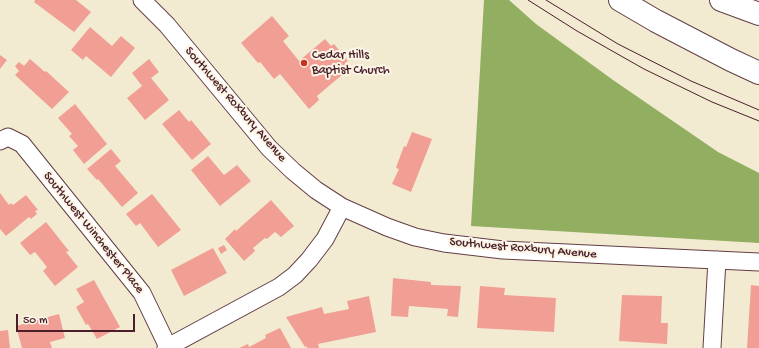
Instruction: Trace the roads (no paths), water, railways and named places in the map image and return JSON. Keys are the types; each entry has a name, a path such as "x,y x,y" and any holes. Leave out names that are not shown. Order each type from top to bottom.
{"highway":[{"path":"620,0 656,21 759,74"},
{"path":"721,0 759,14"}],"street":[{"name":"Southwest Roxbury Avenue","path":"142,0 167,25 269,148 293,171 316,190 342,207 387,227 414,237 444,243 503,250 759,262"},
{"name":"Southwest Winchester Place","path":"0,141 8,138 22,144 142,293 167,348"},
{"path":"167,348 279,287 295,275 325,239 342,207"},
{"path":"712,348 717,260"}],"tram line":[{"path":"528,0 577,31 644,69 712,102 759,121"},
{"path":"546,0 618,44 691,81 759,110"}],"place":[{"name":"Cedar Hills Baptist Church","path":"304,63"}]}
